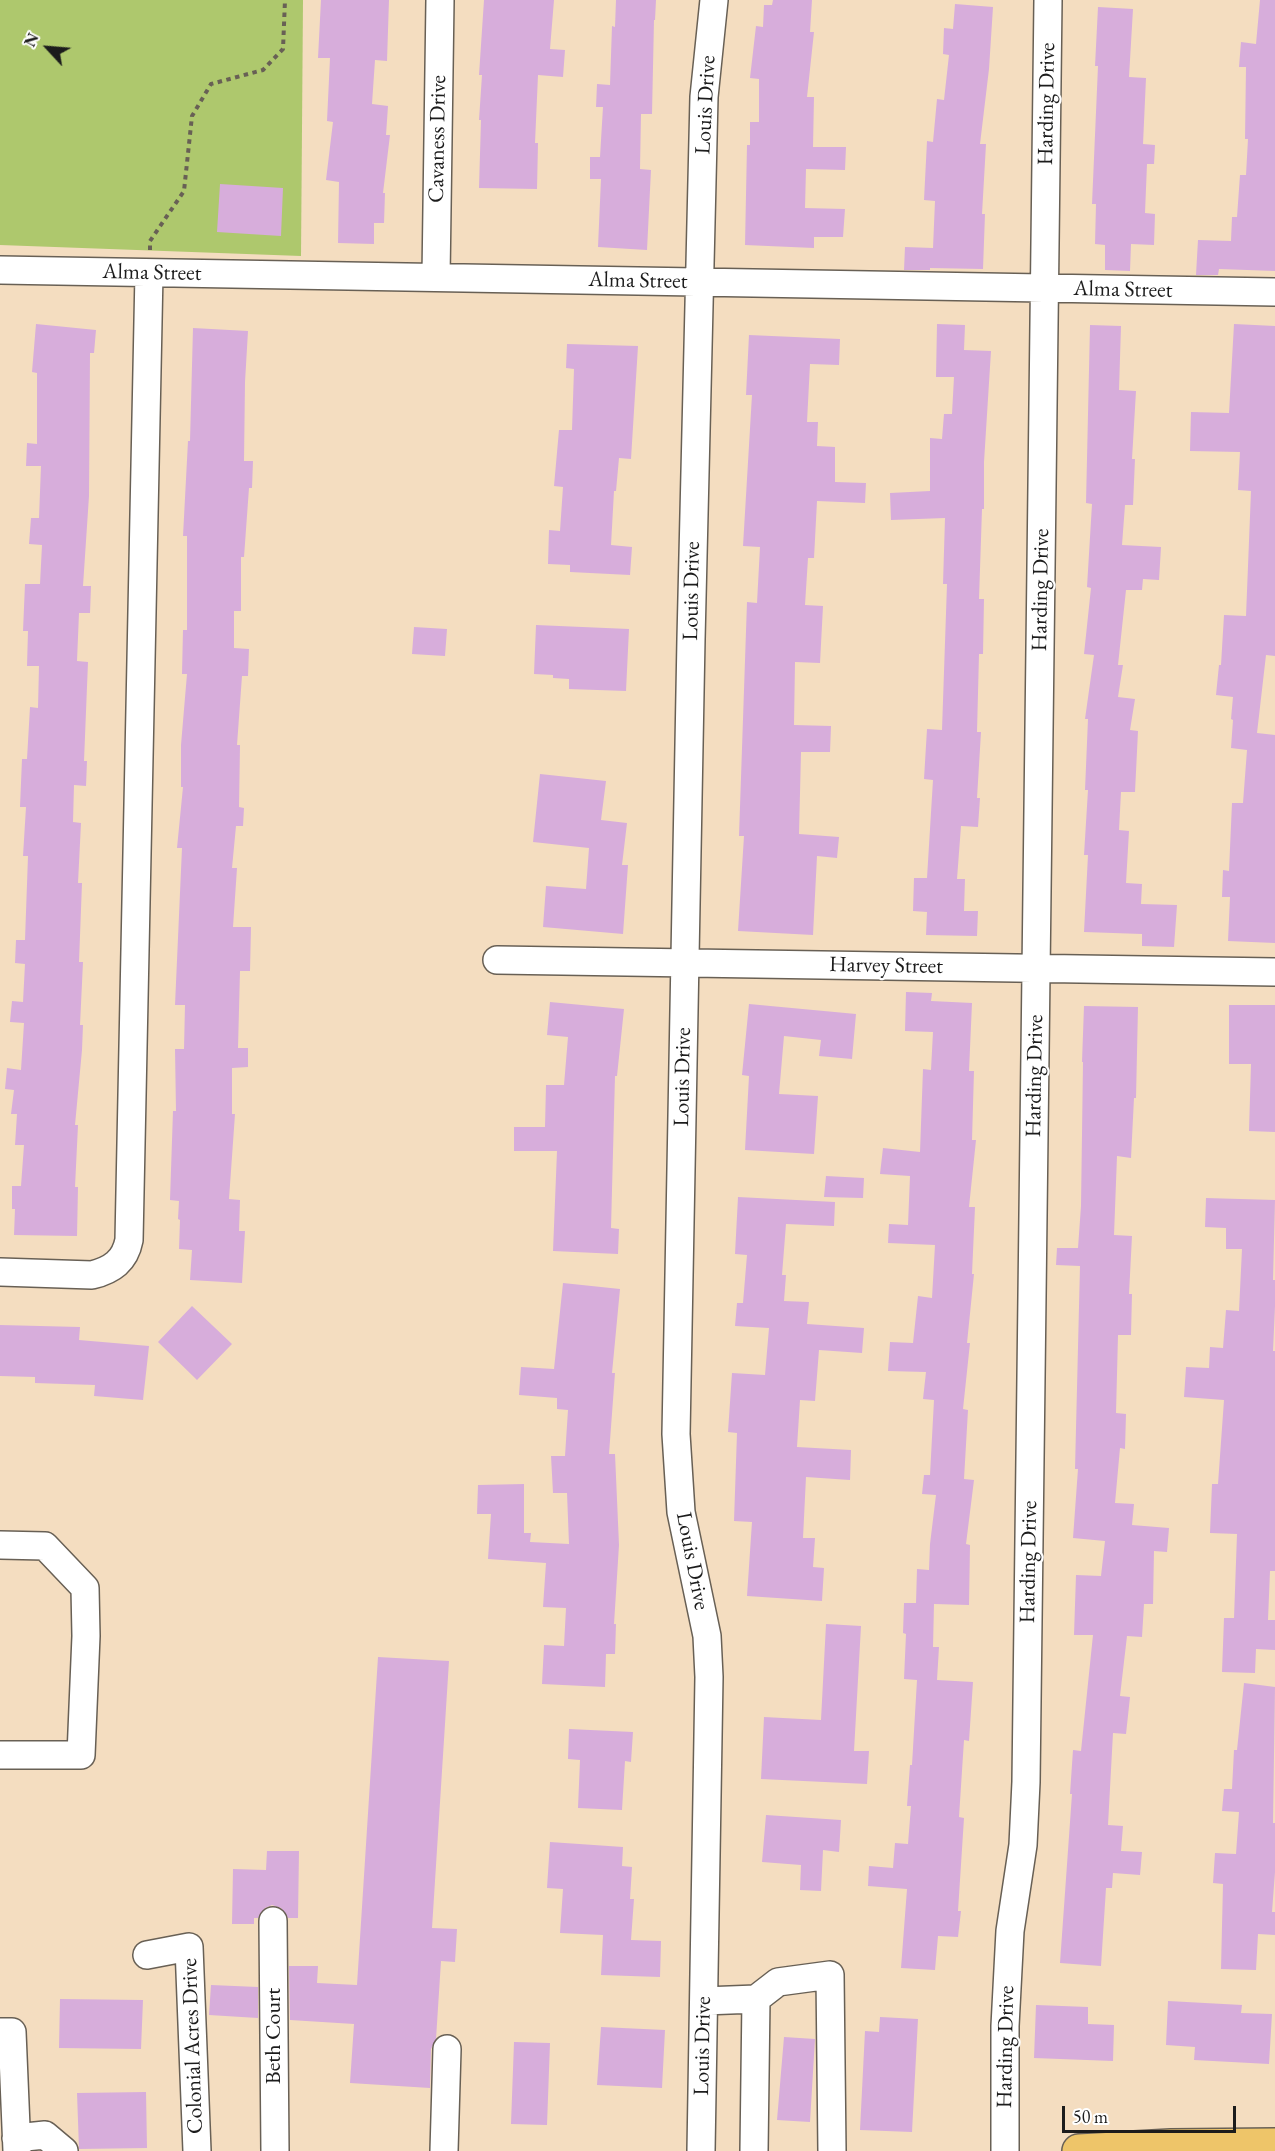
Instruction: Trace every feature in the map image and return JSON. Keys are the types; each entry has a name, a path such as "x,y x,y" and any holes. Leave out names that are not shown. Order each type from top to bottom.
{"main road":[{"path":"1078,2151 1171,2146 1275,2145"}],"street":[{"name":"Cavaness Drive","path":"436,277 440,0"},
{"name":"Louis Drive","path":"701,2151 709,1677 707,1636 681,1512 676,1434 704,97 714,0"},
{"name":"Harding Drive","path":"1005,2151 1005,2026 1010,1931 1023,1845 1026,1782 1048,0"},
{"name":"Alma Street","path":"0,270 1275,292"},
{"path":"0,1272 92,1275 116,1265 123,1258 129,1240 149,273"},
{"name":"Harvey Street","path":"497,960 1275,972"},
{"path":"0,1545 45,1546 85,1588 86,1636 81,1755 0,1755"},
{"name":"Beth Court","path":"273,1921 275,2151"},
{"name":"Colonial Acres Drive","path":"147,1955 189,1947 197,2151"},
{"path":"704,2001 756,1999 778,1982 830,1976 832,2151"},
{"path":"754,2151 756,1999"},
{"path":"0,2031 12,2032 16,2144 45,2134 64,2151"},
{"path":"444,2151 447,2049"}],"path":[{"path":"149,273 150,241 184,191 192,116 211,84 263,70 284,49 285,0"}],"green space":[{"path":"0,0 303,0 301,256 0,245"}],"building":[{"path":"321,0 389,0 387,61 375,60 372,104 388,106 386,135 390,135 383,193 385,193 384,223 374,223 374,244 338,243 339,182 326,180 333,122 327,121 330,58 318,58"},
{"path":"484,0 554,0 550,49 565,50 563,77 538,75 535,143 538,143 537,189 479,188 481,120 479,120 482,75 479,75"},
{"path":"616,0 656,0 652,114 641,114 640,169 651,170 647,250 598,247 601,179 590,179 590,157 600,157 603,107 596,107 597,84 610,85 612,26 615,27"},
{"path":"773,0 812,0 810,32 814,32 807,97 814,97 813,147 846,147 845,170 806,169 805,208 845,209 843,237 814,237 814,248 745,245 747,145 750,145 750,122 759,122 759,79 750,78 756,26 763,27 764,5 772,5"},
{"path":"1260,0 1275,0 1275,271 1219,269 1218,275 1196,275 1198,240 1231,241 1232,217 1237,217 1240,175 1246,175 1248,139 1245,139 1246,67 1239,67 1241,42 1256,44"},
{"path":"955,4 993,7 989,69 980,144 986,144 982,214 985,214 983,269 904,270 905,247 933,248 935,201 924,200 927,141 933,142 937,99 944,100 949,55 943,54 944,28 953,29"},
{"path":"1098,7 1133,9 1129,77 1146,78 1143,144 1155,145 1154,164 1147,164 1145,213 1155,214 1154,245 1131,244 1130,271 1105,270 1105,245 1095,244 1096,204 1092,204"},
{"path":"220,184 283,188 281,236 217,232"},
{"path":"36,324 96,330 94,353 90,353 89,496 83,586 91,586 90,613 79,613 77,661 88,662 84,761 87,761 86,786 74,785 73,822 81,823 78,883 82,883 79,962 83,962 80,1025 83,1025 82,1050 75,1125 78,1125 75,1187 78,1187 77,1236 14,1235 15,1209 12,1209 12,1186 21,1186 24,1145 15,1145 17,1114 11,1114 14,1090 5,1089 7,1068 21,1070 24,1023 10,1022 12,1001 23,1002 25,964 15,963 16,940 25,940 28,856 23,856 26,807 20,807 22,759 27,759 30,707 38,708 39,666 27,666 28,631 23,631 25,584 40,584 42,545 29,544 31,518 39,518 41,466 26,466 27,443 37,444 37,373 32,372"},
{"path":"937,324 965,325 964,350 991,351 979,599 984,599 983,654 979,654 977,732 981,732 977,798 980,798 978,827 961,826 957,879 965,879 964,911 978,911 977,936 926,935 927,912 913,911 914,878 927,878 933,780 924,779 927,729 942,730 947,584 943,584 945,518 891,520 890,493 930,491 930,438 942,439 944,414 952,414 954,377 936,377"},
{"path":"1234,324 1275,326 1275,656 1266,655 1257,733 1275,735 1275,943 1228,941 1230,897 1222,897 1223,870 1229,871 1232,803 1243,803 1247,750 1231,748 1233,697 1216,695 1219,665 1221,665 1224,615 1246,616 1251,491 1238,490 1240,452 1190,451 1191,412 1229,413"},
{"path":"1090,325 1121,326 1119,390 1136,391 1132,459 1135,459 1133,505 1125,505 1122,545 1161,547 1159,580 1143,579 1142,590 1126,590 1118,665 1123,665 1118,697 1135,699 1130,730 1138,731 1135,792 1121,792 1119,830 1129,831 1126,883 1142,884 1141,904 1177,905 1174,947 1142,946 1142,934 1084,932 1088,855 1084,855 1088,790 1085,790 1088,719 1085,719 1094,655 1084,654 1091,588 1087,587 1092,504 1086,503"},
{"path":"193,328 248,331 244,461 253,461 252,488 249,488 244,557 241,557 241,611 234,611 234,648 249,649 248,676 242,676 237,745 240,745 239,807 244,808 243,826 236,826 232,868 237,868 233,927 251,927 250,971 240,971 238,1048 248,1048 248,1067 232,1068 232,1114 235,1114 229,1199 240,1200 239,1231 245,1231 242,1283 190,1280 192,1250 179,1249 179,1201 170,1200 173,1111 176,1111 175,1049 184,1049 185,1005 175,1005 182,848 177,848 183,787 181,787 181,745 187,674 182,674 183,630 187,630 187,536 183,536 188,441 190,441"},
{"path":"749,335 840,339 839,365 810,364 807,422 818,422 817,446 835,447 835,482 866,483 865,503 817,501 814,558 808,558 805,605 823,606 820,663 795,662 794,725 831,726 830,752 801,752 799,834 839,837 837,858 817,856 813,935 738,931 744,836 739,836 747,602 757,603 760,547 743,546 752,395 746,395"},
{"path":"567,344 638,346 631,459 619,458 616,491 614,491 611,545 632,547 630,575 570,572 570,565 548,564 549,530 560,531 563,487 554,486 559,430 572,430 574,369 566,368"},
{"path":"536,625 629,629 626,691 569,689 569,679 534,674"},
{"path":"414,627 447,629 445,656 412,654"},
{"path":"540,774 606,781 601,820 627,823 622,865 628,865 623,934 543,927 546,886 586,889 589,848 533,842"},
{"path":"906,992 932,993 931,1001 972,1003 969,1071 974,1071 972,1140 976,1140 969,1207 975,1207 972,1274 974,1274 963,1409 968,1410 964,1479 974,1480 966,1544 970,1545 969,1605 934,1604 933,1647 939,1647 937,1680 973,1682 969,1741 964,1740 959,1817 964,1818 958,1937 938,1936 935,1970 901,1968 907,1889 868,1886 869,1866 893,1868 895,1843 908,1844 911,1806 907,1806 917,1680 904,1679 906,1634 903,1633 904,1603 916,1603 917,1569 929,1570 936,1495 922,1494 924,1475 930,1475 934,1400 923,1399 926,1372 888,1371 890,1342 913,1343 918,1296 932,1298 935,1245 888,1243 889,1224 908,1225 910,1176 880,1174 883,1148 920,1152 923,1069 931,1070 933,1032 905,1031"},
{"path":"550,1002 624,1009 617,1076 615,1076 611,1228 619,1229 618,1254 553,1251 557,1151 514,1151 514,1127 545,1127 546,1085 564,1085 568,1037 547,1035"},
{"path":"749,1004 856,1014 852,1059 819,1056 821,1040 784,1036 779,1094 818,1096 814,1154 745,1150 749,1076 742,1075"},
{"path":"1229,1005 1275,1005 1275,1132 1249,1131 1251,1064 1229,1064"},
{"path":"1084,1006 1138,1007 1136,1098 1134,1098 1131,1158 1117,1156 1114,1235 1132,1236 1129,1294 1132,1294 1131,1335 1118,1335 1116,1413 1126,1414 1125,1449 1120,1448 1115,1503 1134,1504 1132,1525 1169,1528 1167,1552 1154,1551 1153,1604 1144,1604 1142,1637 1127,1636 1120,1696 1130,1697 1126,1734 1113,1733 1108,1825 1123,1826 1121,1851 1142,1852 1140,1875 1113,1873 1112,1888 1106,1888 1101,1966 1060,1963 1073,1750 1081,1751 1093,1635 1074,1635 1076,1575 1101,1576 1105,1541 1073,1538 1078,1469 1075,1469 1080,1266 1056,1265 1057,1248 1078,1248 1081,1206"},
{"path":"826,1176 864,1178 863,1198 824,1197"},
{"path":"738,1197 835,1202 834,1226 786,1224 782,1275 786,1275 784,1301 809,1302 807,1324 864,1328 862,1353 819,1350 815,1401 800,1400 797,1447 851,1450 850,1480 806,1477 803,1538 815,1538 813,1567 824,1568 822,1601 747,1596 752,1522 734,1521 737,1433 728,1432 732,1373 765,1375 769,1328 735,1326 737,1303 743,1303 747,1255 735,1254"},
{"path":"1206,1198 1275,1200 1273,1351 1275,1351 1275,1571 1270,1571 1268,1620 1275,1620 1275,1650 1256,1649 1255,1673 1222,1672 1224,1618 1234,1618 1237,1534 1210,1533 1212,1484 1218,1484 1224,1400 1184,1397 1186,1367 1209,1368 1210,1347 1223,1348 1226,1310 1239,1311 1242,1249 1226,1249 1226,1228 1205,1227"},
{"path":"563,1283 620,1289 612,1373 615,1373 609,1454 615,1454 619,1545 614,1624 616,1624 615,1654 606,1654 605,1687 542,1684 544,1645 564,1646 566,1608 543,1607 546,1563 488,1559 491,1514 477,1514 478,1485 524,1484 524,1533 531,1533 530,1542 569,1544 567,1493 553,1493 551,1456 565,1456 568,1410 557,1409 557,1398 519,1395 521,1367 554,1369"},
{"path":"192,1306 232,1344 197,1380 158,1342"},
{"path":"0,1325 80,1327 79,1340 149,1346 143,1400 94,1396 95,1385 35,1383 35,1377 0,1376"},
{"path":"826,1624 861,1626 854,1751 869,1751 867,1784 761,1779 764,1717 821,1720"},
{"path":"378,1657 449,1661 432,1928 457,1929 455,1962 441,1961 436,2039 431,2049 430,2088 350,2083 354,2024 290,2020 289,1966 318,1966 317,1983 357,1985"},
{"path":"1244,1683 1275,1687 1273,1823 1275,1823 1275,1872 1272,1912 1275,1912 1275,1935 1258,1934 1256,1970 1221,1969 1223,1884 1213,1883 1215,1853 1236,1854 1239,1812 1222,1811 1224,1789 1232,1789 1234,1750 1237,1750"},
{"path":"569,1729 633,1732 631,1762 625,1761 622,1810 578,1808 580,1760 568,1759"},
{"path":"766,1815 841,1820 839,1852 823,1850 821,1891 800,1890 801,1865 762,1862"},
{"path":"550,1842 623,1847 622,1866 632,1867 630,1899 634,1899 631,1940 661,1941 660,1977 601,1975 603,1935 560,1933 563,1889 547,1888"},
{"path":"267,1851 299,1851 298,1918 288,1918 281,1908 272,1905 265,1908 258,1918 254,1918 254,1924 232,1924 233,1869 266,1870"},
{"path":"211,1985 258,1987 258,2018 209,2015"},
{"path":"60,1999 143,2000 141,2049 59,2048"},
{"path":"1168,2001 1242,2005 1241,2013 1272,2014 1269,2064 1194,2060 1195,2047 1166,2045"},
{"path":"1036,2005 1088,2007 1088,2024 1114,2025 1113,2061 1034,2058"},
{"path":"880,2017 918,2019 912,2132 860,2130 865,2031 879,2032"},
{"path":"601,2027 665,2030 662,2088 597,2085"},
{"path":"784,2037 815,2039 810,2122 777,2120"},
{"path":"514,2042 550,2043 547,2125 511,2124"},
{"path":"146,2092 147,2148 79,2149 77,2093"}]}
